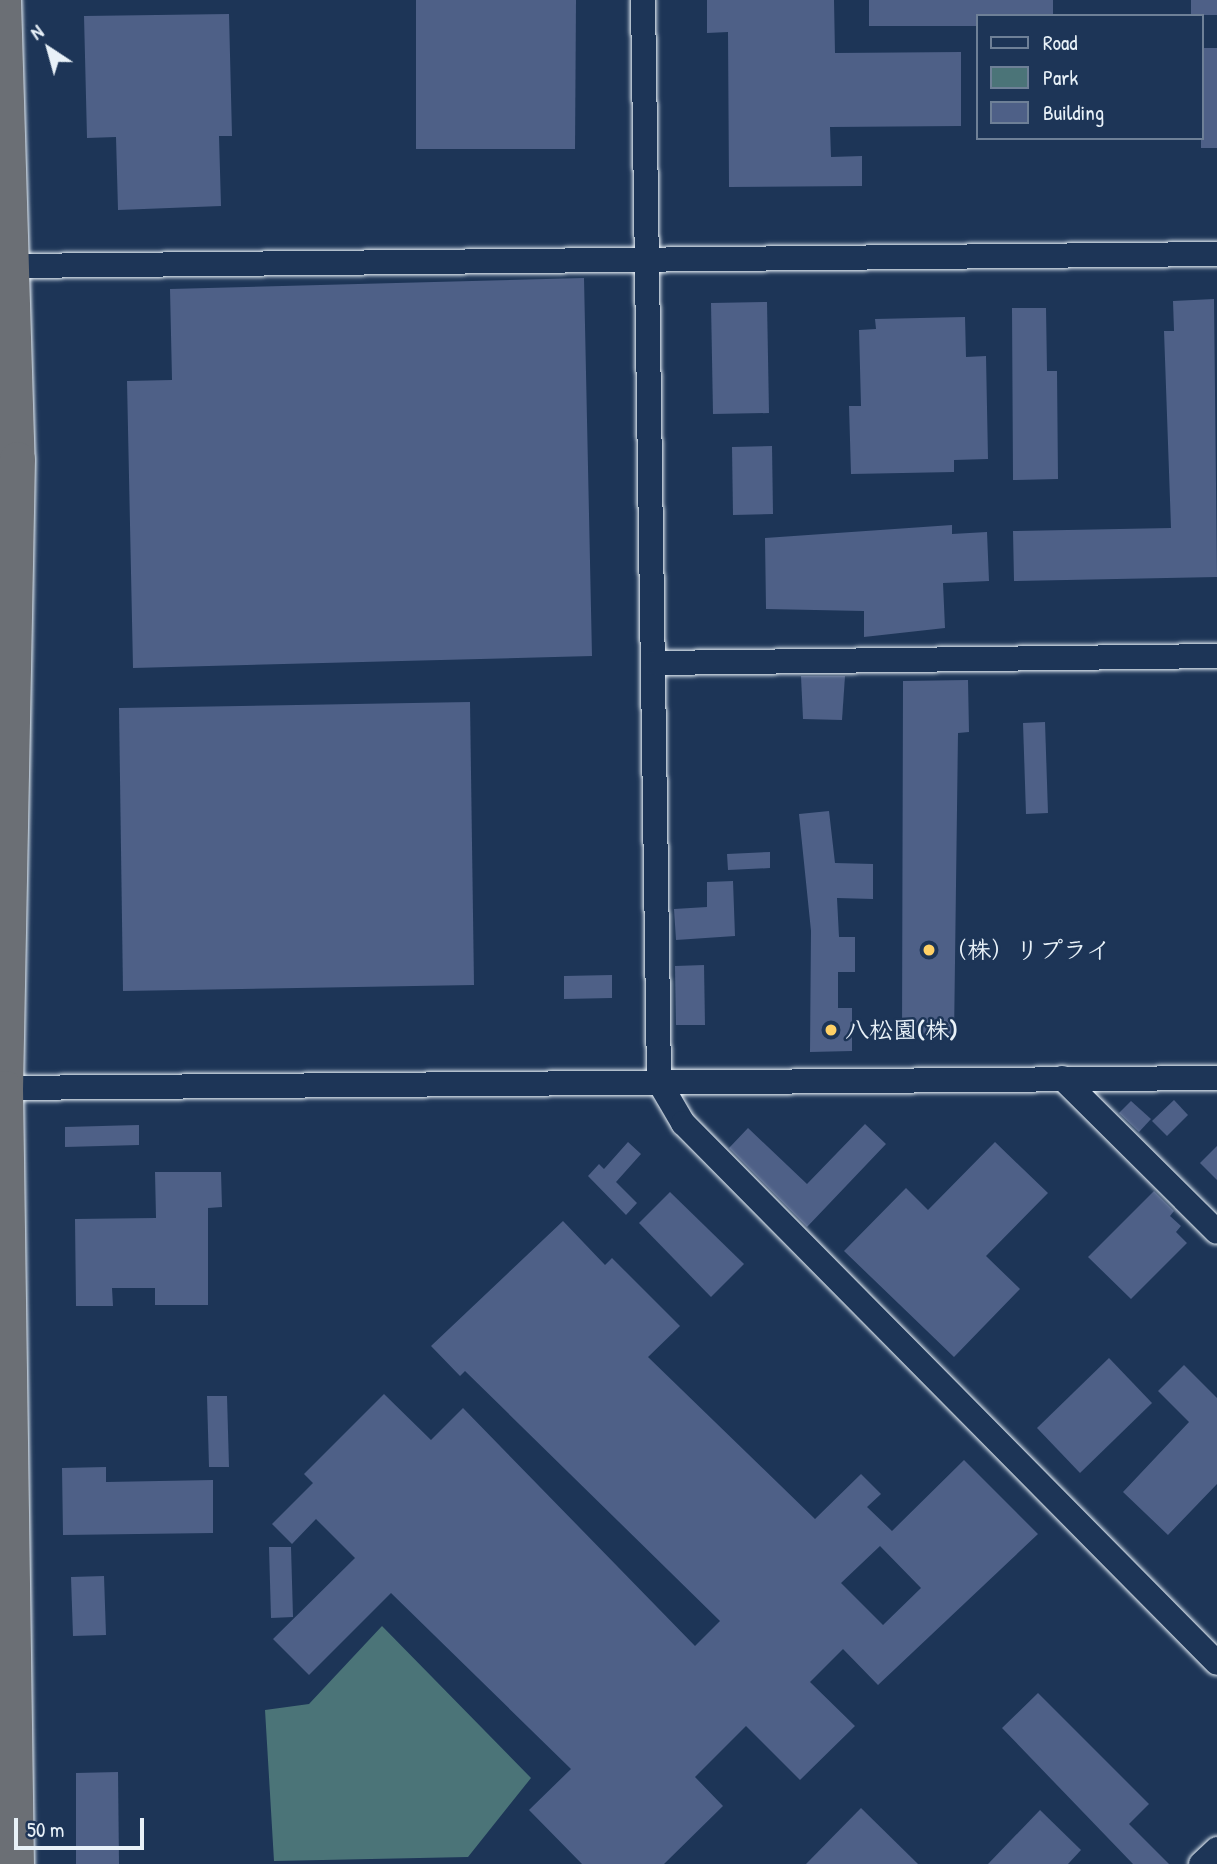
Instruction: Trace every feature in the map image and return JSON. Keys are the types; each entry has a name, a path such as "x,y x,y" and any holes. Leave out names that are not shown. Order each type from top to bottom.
{"highway":[{"path":"3,0 17,459 2,1088 16,1864"}],"street":[{"path":"643,0 655,663 659,1082 682,1123 1217,1663"},
{"path":"13,266 647,255 1217,254"},
{"path":"655,663 1217,656"},
{"path":"2,1088 1217,1077"},
{"path":"1062,1078 1217,1232"},
{"path":"1201,1864 1217,1849"}],"green space":[{"path":"382,1626 531,1778 468,1857 274,1861 265,1710 309,1704"}],"building":[{"path":"416,0 576,0 575,149 416,149"},
{"path":"707,0 834,0 835,53 961,52 961,126 830,127 831,157 862,156 862,186 729,187 728,32 707,33"},
{"path":"869,0 1053,0 1053,14 976,14 976,26 869,26"},
{"path":"1191,0 1217,0 1217,15 1191,14"},
{"path":"229,14 232,136 219,136 221,206 118,210 116,137 87,138 84,16"},
{"path":"1203,48 1217,48 1217,148 1201,148"},
{"path":"584,278 592,656 133,668 127,381 172,380 170,289"},
{"path":"1214,299 1217,577 1014,581 1013,531 1171,528 1164,331 1174,331 1173,301"},
{"path":"767,302 769,413 713,414 711,303"},
{"path":"1012,308 1046,308 1047,371 1057,371 1058,479 1013,480"},
{"path":"965,317 966,357 986,356 988,459 954,460 954,472 851,474 849,406 861,406 859,330 876,329 875,319"},
{"path":"772,446 773,514 733,515 732,447"},
{"path":"952,525 952,534 987,532 989,581 943,583 945,628 864,637 864,611 766,609 765,538"},
{"path":"801,676 845,676 842,720 803,719"},
{"path":"968,680 969,732 958,733 954,1038 902,1037 903,681"},
{"path":"470,702 474,985 123,991 119,708"},
{"path":"1045,722 1048,813 1026,814 1023,723"},
{"path":"829,811 835,863 873,864 873,899 837,898 839,937 855,937 855,972 838,972 838,1008 852,1008 852,1051 810,1052 811,931 799,814"},
{"path":"770,852 770,868 728,870 727,854"},
{"path":"733,881 735,936 676,940 674,909 707,907 707,882"},
{"path":"704,965 705,1025 676,1025 675,966"},
{"path":"612,975 612,998 564,999 564,976"},
{"path":"1174,1100 1188,1115 1167,1136 1152,1121"},
{"path":"1131,1101 1151,1119 1139,1132 1119,1113"},
{"path":"865,1124 886,1144 807,1227 729,1148 748,1128 807,1184"},
{"path":"139,1125 139,1145 65,1147 65,1127"},
{"path":"628,1142 641,1154 616,1182 637,1203 626,1215 588,1176 599,1164 604,1169"},
{"path":"995,1142 1048,1193 986,1256 1020,1289 954,1357 844,1251 906,1188 928,1210"},
{"path":"1217,1146 1217,1180 1200,1163"},
{"path":"155,1172 221,1172 222,1207 208,1208 208,1305 155,1305 155,1288 112,1288 113,1306 76,1306 75,1219 156,1218"},
{"path":"1154,1191 1174,1211 1170,1216 1181,1226 1176,1232 1187,1243 1131,1299 1088,1257"},
{"path":"670,1192 744,1264 711,1297 639,1223"},
{"path":"563,1221 605,1265 612,1258 680,1326 648,1357 815,1519 861,1474 881,1494 867,1507 892,1531 964,1460 1038,1534 878,1685 843,1649 810,1682 855,1726 800,1780 746,1726 695,1777 723,1806 664,1864 582,1864 529,1810 571,1769 391,1593 309,1675 273,1639 355,1558 316,1519 292,1544 272,1524 313,1483 304,1474 384,1394 431,1440 463,1408 695,1646 720,1621 465,1371 460,1376 431,1346","holes":["880,1546 921,1588 883,1625 841,1583"]},
{"path":"1109,1358 1152,1403 1080,1473 1037,1428"},
{"path":"1184,1365 1217,1398 1217,1484 1168,1535 1123,1492 1189,1422 1158,1391"},
{"path":"207,1396 227,1396 229,1467 209,1467"},
{"path":"106,1467 106,1482 213,1480 213,1533 63,1535 62,1468"},
{"path":"269,1547 291,1547 293,1617 271,1618"},
{"path":"104,1576 106,1635 73,1636 71,1577"},
{"path":"1038,1693 1149,1804 1129,1824 1169,1864 1133,1864 1002,1728"},
{"path":"118,1772 119,1864 76,1864 76,1773"},
{"path":"861,1808 918,1864 806,1864"},
{"path":"1040,1810 1081,1850 1068,1864 988,1864"}],"place":[{"name":"（株）リプライ","path":"929,950"},
{"name":"八松園(株)","path":"831,1030"}]}
